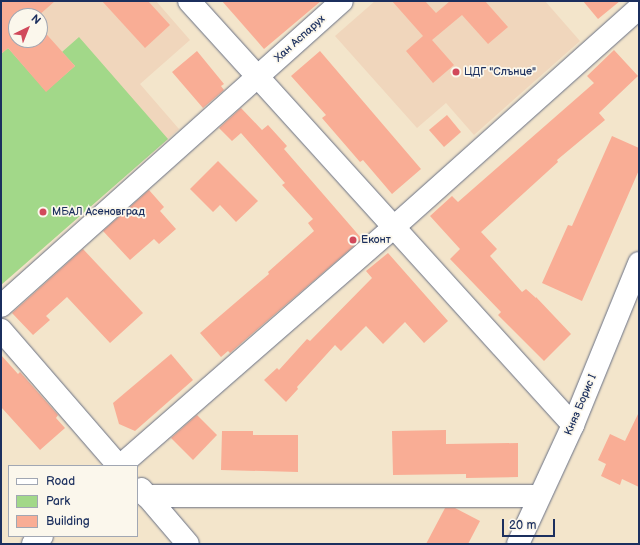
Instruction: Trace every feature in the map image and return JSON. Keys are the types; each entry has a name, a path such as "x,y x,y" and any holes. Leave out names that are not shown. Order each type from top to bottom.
{"street":[{"path":"189,1 573,425"},
{"name":"Хан Аспарух","path":"1,306 342,1"},
{"path":"121,465 394,227 639,8"},
{"name":"Княз Борис I","path":"518,544 573,425 639,263"},
{"path":"1,330 119,465"},
{"path":"142,491 539,496"},
{"path":"142,491 188,544"},
{"path":"33,544 41,537"}],"shaded area":[{"name":"МБАЛ Асеновград","path":"1,1 156,1 190,40 140,84 179,129 1,285"},
{"name":"ЦДГ \"Слънце\"","path":"375,1 545,1 580,41 474,135 446,103 417,128 335,36"}],"green space":[{"name":"МБАЛ Асеновград","path":"79,37 168,139 1,285 1,54 8,48 46,91 75,66 62,52"}],"building":[{"path":"1,1 55,1 47,8 8,8 8,48 1,54"},
{"path":"102,1 148,1 170,25 145,48"},
{"path":"222,1 321,1 264,49"},
{"path":"392,1 425,1 436,13 450,1 485,1 508,27 488,44 462,15 432,40 454,65 433,83 406,51 423,36"},
{"path":"583,1 620,1 598,19"},
{"path":"48,36 75,66 46,92 8,48 48,48"},
{"path":"614,50 638,76 599,113 605,120 557,160 558,162 481,232 497,249 490,256 522,292 526,289 536,297 571,334 544,361 498,315 501,312 450,259 460,249 430,216 452,196 458,202 594,83 587,76"},
{"path":"197,51 224,84 221,86 224,90 203,108 172,72"},
{"path":"320,51 421,169 392,194 363,160 360,162 322,118 326,115 291,76"},
{"path":"241,108 262,130 268,125 287,146 284,149 362,239 230,353 228,351 221,357 200,333 269,274 268,272 314,231 308,223 313,219 282,185 285,183 241,133 232,141 219,128"},
{"path":"447,115 461,132 444,147 429,130"},
{"path":"612,136 639,148 639,170 582,301 542,283 568,225 572,226"},
{"path":"218,161 258,201 236,222 220,205 213,212 190,189"},
{"path":"149,190 164,207 160,211 176,229 159,244 154,239 130,260 103,231"},
{"path":"83,249 143,313 110,343 67,297 46,316 50,320 33,335 12,313"},
{"path":"388,253 448,321 424,343 405,322 383,344 366,326 341,351 335,345 297,387 298,389 286,402 264,380 277,368 279,370 307,339 310,341 372,278 366,271"},
{"path":"171,354 193,380 135,431 119,424 113,403"},
{"path":"1,355 18,374 20,372 58,415 56,418 65,428 40,450 1,407"},
{"path":"639,412 639,487 622,479 620,485 601,476 606,464 598,460 610,434 625,441"},
{"path":"197,415 217,435 193,460 171,438"},
{"path":"446,430 446,444 518,443 518,477 466,478 466,474 393,475 392,431"},
{"path":"222,431 253,431 253,435 298,435 298,472 221,470"},
{"path":"445,508 455,508 480,521 468,544 426,544"}],"place":[{"name":"ЦДГ \"Слънце\"","path":"456,72"},
{"name":"МБАЛ Асеновград","path":"43,212"},
{"name":"Еконт","path":"353,240"}]}
